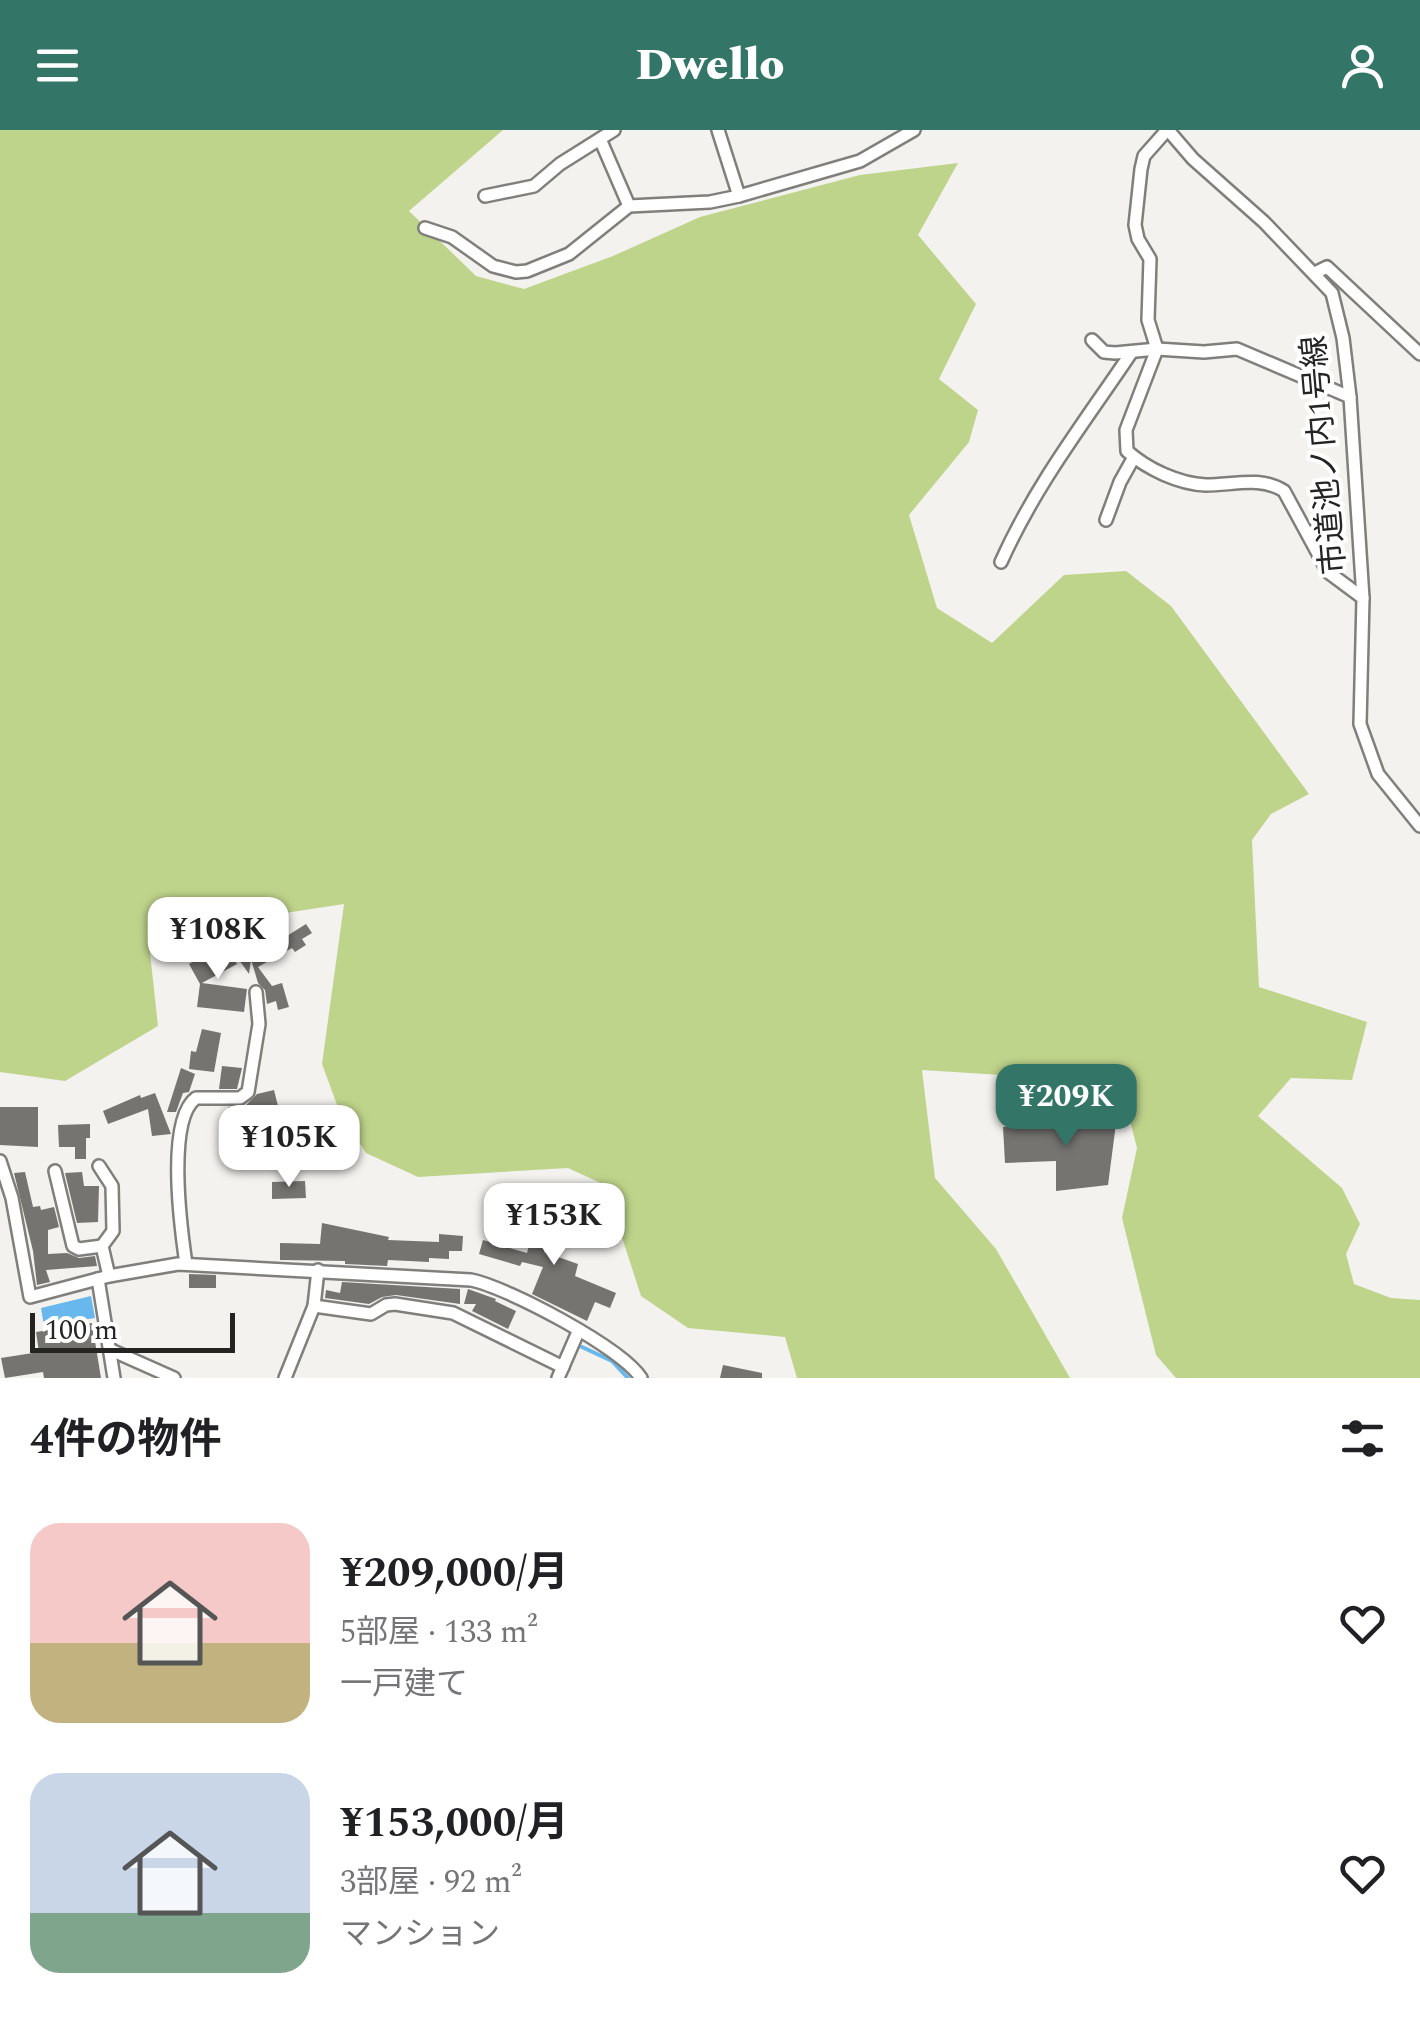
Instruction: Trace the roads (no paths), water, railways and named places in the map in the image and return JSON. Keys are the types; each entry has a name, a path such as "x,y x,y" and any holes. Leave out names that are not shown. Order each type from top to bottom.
{"street":[{"path":"485,196 534,186 560,164 614,130"},
{"path":"718,130 740,196"},
{"path":"425,228 452,237 494,266 506,271 527,271 569,254 629,206 710,202 740,196 860,162 914,130"},
{"path":"1168,130 1144,156 1135,226 1150,259 1148,320 1157,349 1126,430 1127,451 1187,482 1276,486 1284,491 1328,572 1363,598"},
{"name":"市道池ノ内1号線","path":"1168,130 1332,293 1350,397 1363,598 1360,724 1378,774 1420,826"},
{"path":"600,139 629,206"},
{"path":"1315,273 1326,267 1420,354"},
{"path":"1092,340 1104,352 1237,349 1350,397"},
{"path":"1001,562 1019,522 1068,440 1130,353"},
{"path":"1106,520 1134,457"},
{"path":"186,1264 177,1198 184,1114 196,1098 240,1098 248,1092 259,1024 256,992"},
{"path":"0,1161 12,1198 30,1297 104,1277 186,1264 492,1284 616,1351 634,1366 641,1378"},
{"path":"100,1166 112,1186 113,1231 102,1246 114,1378"},
{"path":"55,1171 73,1246 102,1246"},
{"path":"285,1378 314,1306 318,1270"},
{"path":"314,1306 371,1314 395,1304 453,1313 561,1372 578,1332"},
{"path":"111,1350 174,1378"}],"water":[{"path":"91,1296 95,1318 44,1326 41,1308"}],"waterway":[{"path":"582,1347 612,1361 628,1378"}]}
